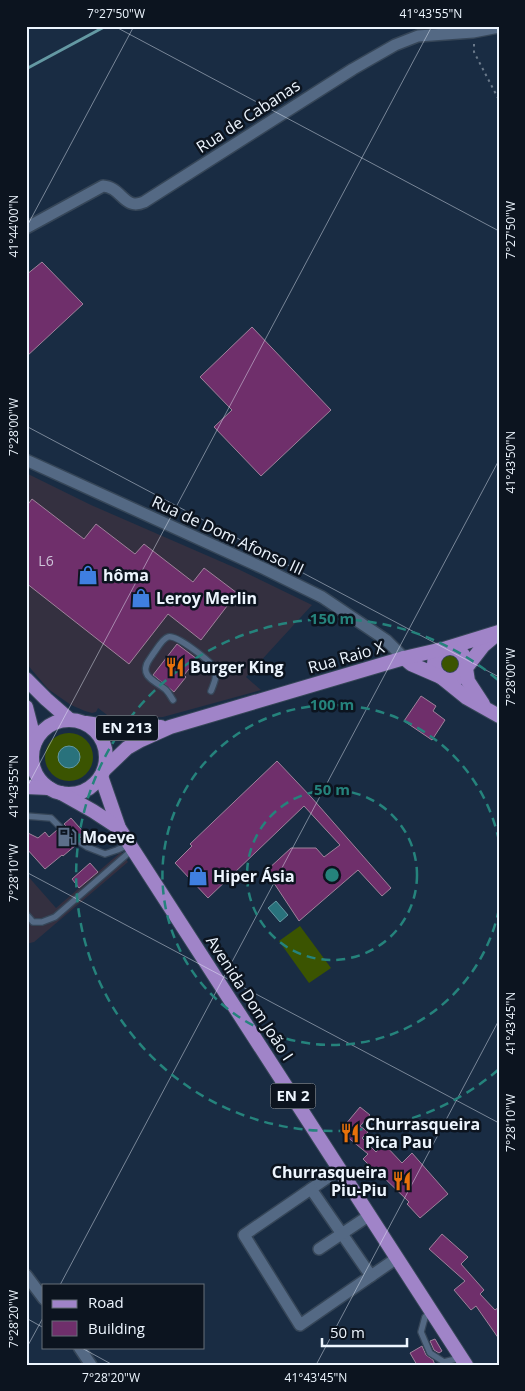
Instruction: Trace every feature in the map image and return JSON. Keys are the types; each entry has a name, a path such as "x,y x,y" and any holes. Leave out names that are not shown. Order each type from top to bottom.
{"main road":[{"name":"EN 213","path":"447,648 499,632"},
{"name":"EN 213","path":"441,677 451,680 456,679 464,672 483,646 499,632"},
{"name":"Rua Raio X","path":"102,773 127,748 170,727 404,658 447,648"},
{"path":"486,708 472,690 468,681 464,655 460,650 454,648 441,650 434,660 436,673 458,692 499,716"},
{"path":"404,658 411,664 441,677"},
{"name":"EN 2","path":"26,679 46,699 77,722 94,729 101,738 105,748 106,759 102,773"},
{"name":"EN 2","path":"26,707 31,751 36,773 42,782 55,790"},
{"path":"31,751 41,733 50,726 60,721 77,722"},
{"name":"Rua Raio X","path":"77,722 120,728 170,727"},
{"path":"26,786 72,794 83,791 93,785 102,773"},
{"name":"Avenida Dom João I","path":"102,773 119,828 464,1361"},
{"name":"Avenida Dom João I","path":"55,790 119,828"}],"street":[{"name":"Rua de Cabanas","path":"26,228 103,186 115,190 133,205 138,204 352,69 395,45 418,36 473,32 499,27"},
{"name":"Rua de Dom Afonso III","path":"28,464 265,569 322,597 386,640 404,658"},
{"path":"340,1169 244,1235 300,1325 398,1258"},
{"path":"311,1189 371,1276"},
{"path":"319,1249 370,1215"},
{"path":"26,1275 42,1296"},
{"path":"79,1348 91,1365"}],"lane":[{"path":"173,700 167,691 146,673 147,663 165,638 169,636 177,638 214,666 217,678 211,691"},
{"path":"26,816 51,818 67,834 88,847 105,854 131,847"},
{"path":"26,914 33,922 42,922 55,918 131,847"},
{"path":"432,1312 425,1317 421,1332 430,1353 444,1362 464,1361"}],"path":[{"path":"473,32 474,52 499,100"}],"shaded area":[{"path":"26,473 91,505 238,569 312,605 246,677 261,690 163,717 130,719 111,718 98,708 96,712 92,713 85,711 71,705 48,689 26,663"},
{"path":"69,746 77,749 80,757 77,765 69,768 61,765 58,757 61,749"},
{"path":"121,852 128,862 34,942 26,944 26,874 56,908"},
{"path":"276,901 288,915 280,922 268,908"}],"green space":[{"path":"450,652 460,659 461,663 454,673 450,674 440,667 439,663 446,653"},
{"path":"64,733 74,733 83,737 89,743 93,757 89,771 83,777 74,781 64,781 55,777 49,771 45,762 45,752 49,743 55,737"},
{"path":"300,926 331,968 309,983 279,941"}],"building":[{"path":"42,262 83,304 26,357 26,275"},
{"path":"252,327 331,410 261,476 214,427 232,410 200,377"},
{"path":"32,499 84,539 96,524 135,554 144,544 193,582 204,568 237,593 201,640 168,614 129,664 26,583 26,507"},
{"name":"Burger King","path":"177,644 197,659 184,675 186,677 174,692 153,675"},
{"path":"421,696 436,706 433,711 445,720 432,740 404,721"},
{"path":"277,761 391,888 382,896 358,870 299,921 266,871 291,848 316,848 324,857 340,845 304,806 208,898 175,863 192,846 190,844"},
{"path":"71,818 87,836 83,839 64,824"},
{"path":"57,830 64,838 76,845 45,869 26,848 26,832 38,838 45,832 49,837"},
{"path":"90,863 98,872 79,888 72,879"},
{"path":"360,1107 370,1115 360,1126 368,1132 362,1138 376,1152 384,1144 402,1163 412,1153 448,1194 420,1218 407,1204 409,1202 363,1159 368,1154 340,1131"},
{"path":"442,1234 468,1257 461,1264 484,1290 480,1294 495,1310 499,1307 499,1339 476,1306 471,1310 454,1290 465,1281 429,1249"},
{"path":"435,1339 442,1351 439,1353 434,1350 430,1341"},
{"path":"422,1346 426,1355 433,1360 435,1365 417,1365 410,1353"}],"waterway":[{"path":"26,69 106,26"}],"place":[{"name":"hôma","path":"88,575"},
{"name":"Leroy Merlin","path":"141,598"},
{"name":"Burger King","path":"175,667"},
{"name":"Moeve","path":"67,837"},
{"name":"Hiper Ásia","path":"198,876"},
{"name":"Churrasqueira Pica Pau","path":"350,1133"},
{"name":"Churrasqueira Piu-Piu","path":"402,1181"}]}
